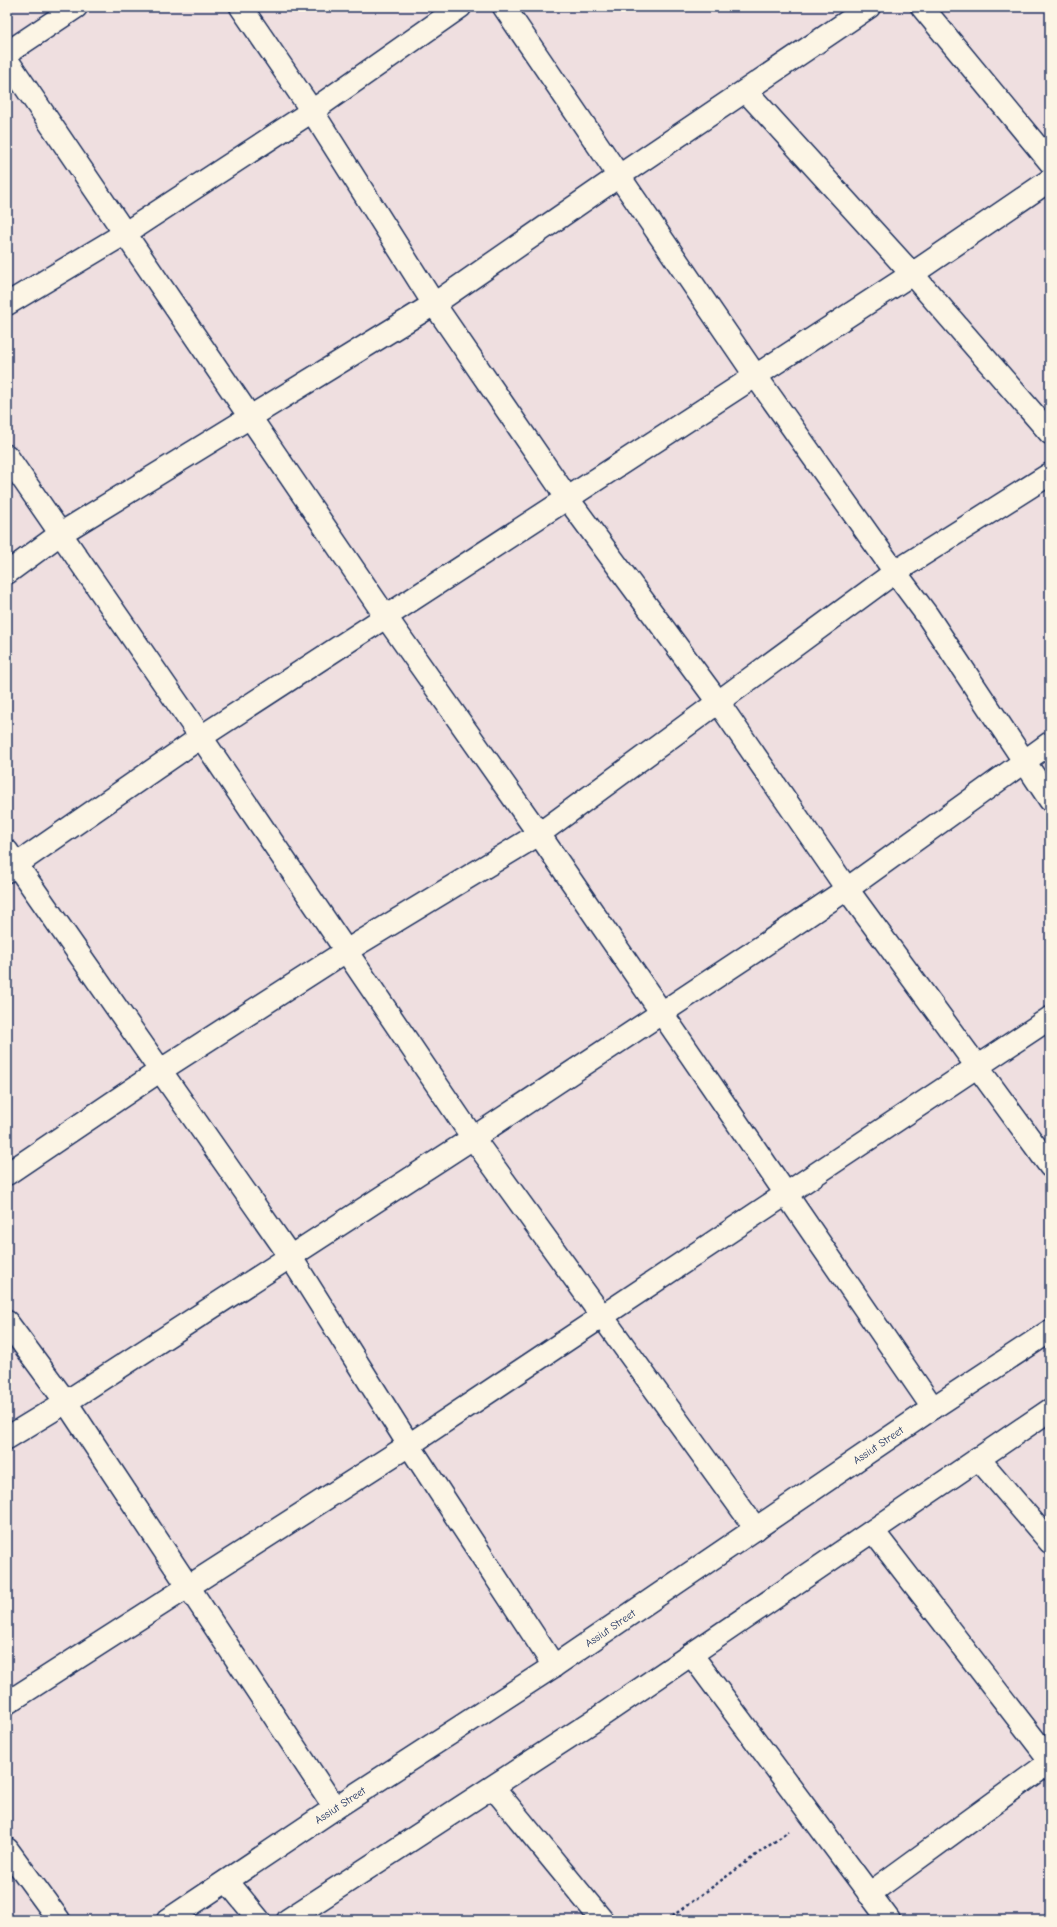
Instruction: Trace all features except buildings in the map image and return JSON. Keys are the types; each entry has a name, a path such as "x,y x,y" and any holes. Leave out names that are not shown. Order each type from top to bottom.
{"street":[{"path":"7,53 76,7"},
{"path":"241,7 312,111 434,304 568,499 718,702 847,889 1050,1166"},
{"path":"7,304 124,234 312,111 460,7"},
{"path":"504,7 755,375 927,615 1050,800"},
{"path":"7,572 60,534 434,304 618,176 869,7"},
{"path":"922,7 1050,162"},
{"path":"7,60 386,618 539,834 933,1408"},
{"path":"746,91 912,274 1050,433"},
{"path":"554,1666 409,1446 290,1256 161,1070 10,862 912,274 1050,180"},
{"path":"7,456 201,737 472,1138 756,1529"},
{"path":"7,1174 161,1070 346,951 539,834 895,572 1050,474"},
{"path":"7,1438 66,1402 472,1138 847,889 1050,743"},
{"path":"7,1703 409,1446 785,1193 1050,1018"},
{"path":"7,1322 66,1402 334,1808"},
{"name":"Assiut Street","path":"168,1920 334,1808 554,1666 933,1408 1050,1331"},
{"path":"288,1920 595,1720 1050,1410"},
{"path":"978,1458 1050,1542"},
{"path":"869,1894 1050,1761 873,1531"},
{"path":"691,1654 810,1816 889,1920"},
{"path":"493,1787 602,1920"},
{"path":"7,1849 58,1920"},
{"path":"227,1880 259,1920"}],"path":[{"path":"667,1920 810,1816"}]}
